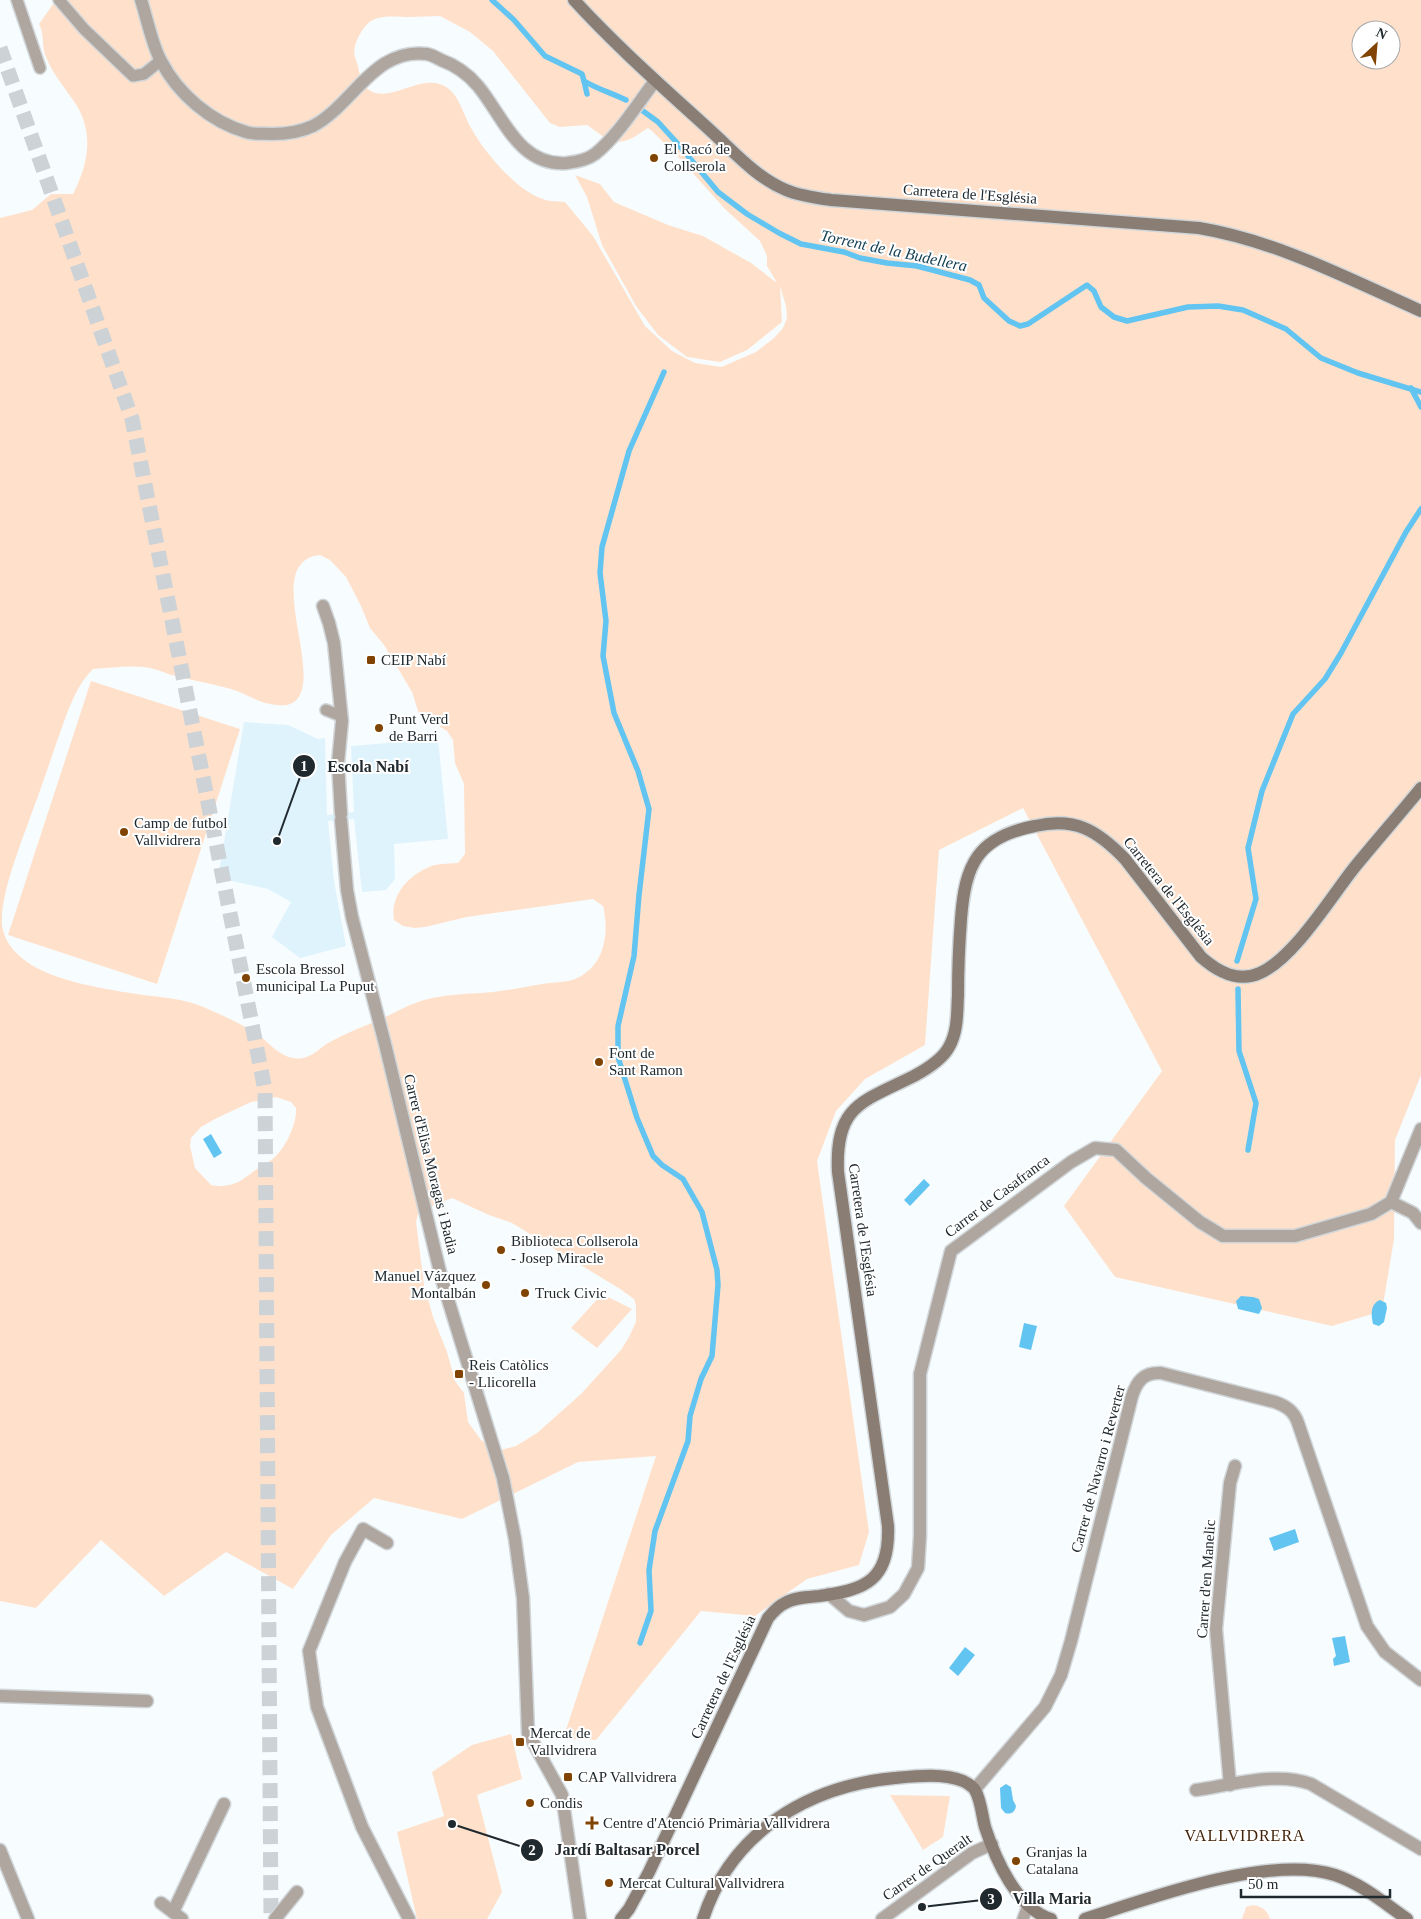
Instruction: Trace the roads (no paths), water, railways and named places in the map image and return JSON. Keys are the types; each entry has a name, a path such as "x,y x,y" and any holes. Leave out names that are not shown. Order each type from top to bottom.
{"main road":[{"name":"Carretera de l'Església","path":"574,0 655,81 758,173 787,191 808,197 831,200 1199,228 1230,233 1298,257 1421,311"},
{"name":"Carretera de l'Església","path":"621,1919 649,1872 768,1618 785,1602 798,1598 857,1589 873,1578 887,1549 888,1535 838,1172 839,1138 845,1121 856,1107 925,1070 940,1058 951,1044 957,1023 962,902 966,880 973,863 990,843 1031,826 1058,822 1071,823 1085,828 1111,845 1125,859 1201,957 1212,966 1231,976 1252,976 1267,969 1290,950 1354,868 1421,788"},
{"path":"703,1919 724,1873 755,1836 793,1808 824,1793 850,1785 877,1779 930,1776 955,1779 964,1782 974,1789 992,1844 1010,1882 1028,1906 1035,1912 1051,1919"},
{"path":"1085,1919 1223,1878 1263,1872 1296,1870 1334,1875 1356,1884 1407,1919"}],"street":[{"path":"141,0 160,61 184,94 212,116 247,133 286,134 312,126 333,111 377,69 395,58 408,54 429,54 465,73 477,85 512,135 525,150 542,160 562,163 577,162 594,155 606,143 655,81"},
{"name":"Carrer d'Elisa Moragas i Badia","path":"323,606 334,643 341,716 338,763 347,890 352,917 442,1280 503,1478 515,1539 523,1598 528,1733 562,1795 580,1919"},
{"path":"1421,1129 1391,1202 1414,1213 1421,1223"},
{"name":"Carrer de Casafranca","path":"828,1594 848,1611 864,1615 890,1607 904,1594 918,1568 920,1536 920,1374 950,1251 1071,1162 1095,1148 1116,1150 1146,1178 1200,1222 1223,1236 1295,1236 1371,1214 1391,1202"},
{"name":"Carrer de Navarro i Reverter","path":"974,1789 1046,1707 1061,1674 1074,1632 1132,1396 1140,1379 1154,1373 1161,1373 1275,1402 1293,1413 1367,1626 1385,1652 1421,1680"},
{"name":"Carrer d'en Manelic","path":"1230,1785 1216,1629 1230,1482 1235,1466"},
{"path":"387,1543 363,1529 344,1562 309,1651 317,1707 362,1827 410,1919"},
{"path":"0,1696 147,1701"},
{"path":"1196,1790 1279,1778 1300,1780 1311,1784 1421,1849"},
{"path":"161,1904 177,1916 224,1804"},
{"name":"Carrer de Queralt","path":"882,1919 972,1853 992,1844"},
{"path":"0,1850 28,1919"},
{"path":"275,1919 297,1892"}],"lane":[{"path":"17,0 40,68"},
{"path":"59,0 84,29 133,76 144,74 160,61"},
{"path":"326,710 341,716"},
{"path":"1023,1919 1028,1906"}],"water":[{"path":"211,1134 222,1153 214,1158 203,1139"},
{"path":"924,1179 930,1185 910,1206 904,1200"},
{"path":"1241,1296 1259,1299 1262,1308 1259,1314 1238,1309 1236,1301"},
{"path":"1380,1300 1386,1303 1387,1308 1384,1322 1379,1326 1373,1324 1372,1314 1374,1304"},
{"path":"1024,1323 1037,1326 1031,1350 1019,1347"},
{"path":"1295,1529 1299,1542 1274,1551 1269,1538"},
{"path":"1345,1636 1350,1662 1334,1666 1333,1659 1336,1656 1332,1638"},
{"path":"965,1647 975,1655 958,1676 949,1668"},
{"path":"1006,1784 1011,1787 1016,1806 1014,1811 1009,1814 1005,1813 1001,1808 1000,1788"}],"waterway":[{"name":"Torrent de la Budellera","path":"492,0 514,20 545,56 582,74 584,81 589,84 626,100"},
{"path":"584,81 587,94"},
{"name":"Torrent de la Budellera","path":"643,111 658,122 718,192 747,214 779,233 801,244 844,252 860,258 917,266 970,280 979,285 984,298 1009,321 1020,326 1028,324 1087,285 1094,291 1101,307 1114,317 1127,321 1188,307 1218,306 1243,310 1286,329 1321,358 1358,373 1421,392"},
{"path":"640,1643 651,1611 649,1570 655,1531 688,1441 690,1416 701,1379 712,1356 718,1285 717,1270 702,1212 683,1179 662,1165 653,1156 637,1118 618,1057 618,1026 634,956 649,809 638,771 614,713 603,656 606,621 600,573 602,547 629,451 664,372"},
{"path":"1411,388 1421,407"},
{"path":"1237,961 1256,899 1248,848 1262,791 1293,714 1325,679 1406,532 1421,509"},
{"path":"1238,989 1239,1051 1256,1103 1248,1150"}],"tunnel":[{"path":"0,48 132,419 265,1090 271,1919"}],"place":[{"name":"El Racó de Collserola","path":"654,158"},
{"name":"CEIP Nabí","path":"371,660"},
{"name":"Punt Verd de Barri","path":"379,728"},
{"name":"Camp de futbol Vallvidrera","path":"124,832"},
{"name":"Escola Nabí","path":"277,841"},
{"name":"Escola Bressol municipal La Puput","path":"246,978"},
{"name":"Font de Sant Ramon","path":"599,1062"},
{"name":"Biblioteca Collserola - Josep Miracle","path":"501,1250"},
{"name":"Manuel Vázquez Montalbán","path":"486,1285"},
{"name":"Truck Civic","path":"525,1293"},
{"name":"Reis Catòlics - Llicorella","path":"459,1374"},
{"name":"Mercat de Vallvidrera","path":"520,1742"},
{"name":"CAP Vallvidrera","path":"568,1777"},
{"name":"Condis","path":"530,1803"},
{"name":"Centre d'Atenció Primària Vallvidrera","path":"592,1823"},
{"name":"Jardí Baltasar Porcel","path":"452,1824"},
{"name":"Granjas la Catalana","path":"1016,1861"},
{"name":"Mercat Cultural Vallvidrera","path":"609,1883"},
{"name":"Villa Maria","path":"922,1907"}],"district":[{"name":"VALLVIDRERA","path":"1245,1835"}]}
